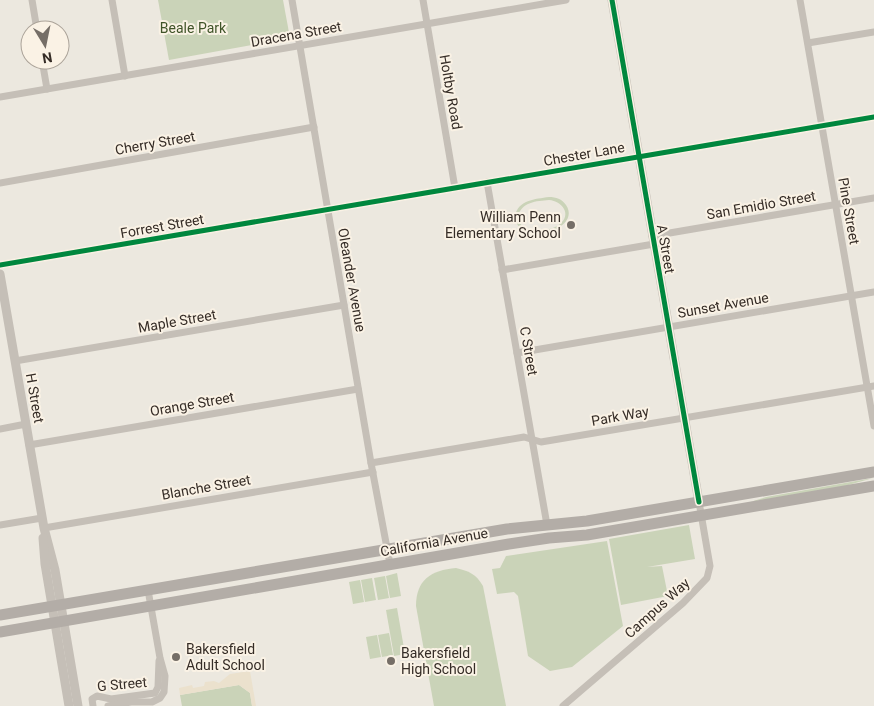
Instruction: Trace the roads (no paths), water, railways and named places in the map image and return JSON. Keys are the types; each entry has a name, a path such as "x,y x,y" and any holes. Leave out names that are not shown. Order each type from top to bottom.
{"main road":[{"name":"California Avenue","path":"0,615 507,529 586,522 874,472"},
{"name":"California Avenue","path":"0,632 508,544 587,535 874,486"}],"street":[{"path":"32,0 35,20"},
{"path":"112,0 125,76"},
{"name":"Oleander Avenue","path":"292,0 358,389 390,564"},
{"name":"Holtby Road","path":"423,0 455,188"},
{"path":"517,0 519,8"},
{"name":"Dracena Street","path":"0,97 566,0"},
{"name":"A Street","path":"612,0 699,502"},
{"name":"Pine Street","path":"800,0 851,296 870,386 874,426"},
{"path":"808,43 874,32"},
{"path":"44,70 47,89"},
{"name":"Chester Lane","path":"328,209 874,117"},
{"name":"Cherry Street","path":"0,183 314,128"},
{"name":"C Street","path":"487,182 547,525"},
{"name":"San Emidio Street","path":"502,270 874,198"},
{"name":"Forrest Street","path":"0,265 328,209"},
{"name":"H Street","path":"0,274 42,518 55,570 57,606 69,706"},
{"name":"Sunset Avenue","path":"517,353 874,292"},
{"name":"Maple Street","path":"15,361 344,305"},
{"name":"Park Way","path":"371,463 524,437 541,442 870,386"},
{"name":"Orange Street","path":"29,445 358,389"},
{"path":"0,429 26,424"},
{"name":"Blanche Street","path":"44,528 373,472"},
{"name":"Campus Way","path":"562,706 683,603 707,578 710,566 699,502"},
{"path":"0,525 42,518"},
{"name":"G Street","path":"108,706 136,702 149,703 160,698 164,692 166,680 160,658 148,590"},
{"name":"H Street","path":"59,622 78,706"},
{"name":"G Street","path":"93,706 92,699 96,696 111,699 155,693 158,688 160,658"}],"place":[{"name":"William Penn Elementary School","path":"571,225"},
{"name":"Bakersfield Adult School","path":"176,657"},
{"name":"Bakersfield High School","path":"391,661"}],"park label":[{"name":"Beale Park","path":"193,28"}]}
